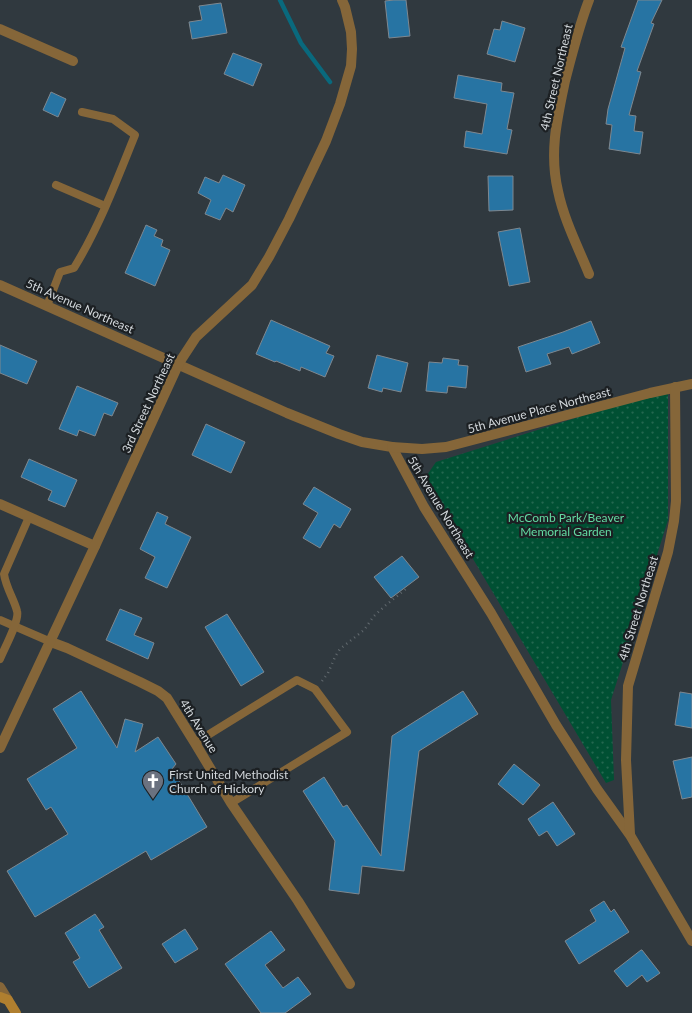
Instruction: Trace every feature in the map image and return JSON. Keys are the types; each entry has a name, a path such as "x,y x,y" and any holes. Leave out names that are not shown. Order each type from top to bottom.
{"main road":[{"path":"4,999 16,1013"}],"street":[{"name":"3rd Street Northeast","path":"0,748 179,364 196,337 252,285 290,219 326,141 340,104 351,66 351,32 342,0"},
{"name":"4th Street Northeast","path":"589,0 572,55 556,120 554,166 564,212 589,274"},
{"path":"0,29 73,62"},
{"name":"5th Avenue Northeast","path":"0,285 287,413 362,442 392,447 424,507 486,604 556,725 597,789 630,835 692,941"},
{"name":"5th Avenue Place Northeast","path":"392,447 446,448 692,384"},
{"name":"4th Street Northeast","path":"630,835 626,760 628,686 668,552 674,521 676,492 675,387"},
{"path":"0,504 95,546"},
{"name":"4th Avenue","path":"50,642 67,648 158,691 170,702 231,803 298,901 350,984"},
{"path":"0,987 4,999"}],"lane":[{"path":"47,306 60,272 74,268 84,252 135,135 113,119 82,112"},
{"path":"56,185 105,206"},
{"path":"0,659 18,613 4,574 29,517"},
{"path":"0,620 50,642"},
{"path":"195,743 297,680 315,689 347,732 231,803"}],"path":[{"path":"321,683 340,649 364,630 386,604 407,588"}],"green space":[{"name":"McComb Park/Beaver Memorial Garden","path":"668,389 668,520 611,700 614,780 606,783 425,478 436,462"}],"building":[{"path":"406,0 410,36 389,38 385,1"},
{"path":"638,0 662,0 651,23 654,24 637,71 641,72 629,115 636,116 634,131 643,132 640,154 609,149 612,125 606,124 608,109 625,48 621,47"},
{"path":"221,3 227,33 192,39 189,22 202,20 199,6"},
{"path":"502,21 525,28 515,62 487,54 494,29 500,30"},
{"path":"233,53 262,64 253,86 224,74"},
{"path":"458,75 502,83 501,91 514,93 507,129 512,130 507,154 464,147 466,131 482,134 487,104 454,98"},
{"path":"51,92 66,99 58,117 43,110"},
{"path":"223,175 245,185 233,212 226,208 220,220 205,214 211,200 198,193 205,177 219,183"},
{"path":"488,176 513,176 513,210 489,211"},
{"path":"146,225 157,230 154,236 163,240 161,246 170,250 155,286 125,273"},
{"path":"520,228 530,282 509,286 498,232"},
{"path":"271,320 330,346 326,353 334,356 325,377 301,367 300,371 256,354"},
{"path":"591,321 600,343 572,354 569,347 547,354 551,364 526,372 518,347"},
{"path":"0,345 37,361 27,384 0,373"},
{"path":"377,355 408,363 401,392 383,388 382,392 368,388"},
{"path":"443,358 459,360 458,365 468,366 466,388 448,386 447,393 426,391 429,362 442,363"},
{"path":"77,386 118,403 112,416 104,413 95,436 79,430 77,436 59,429"},
{"path":"206,424 245,442 231,473 192,455"},
{"path":"29,459 77,480 65,507 48,500 52,491 21,477"},
{"path":"314,487 351,509 340,528 334,524 320,548 303,538 318,513 303,504"},
{"path":"157,512 168,517 165,524 191,537 167,588 145,578 155,557 140,549"},
{"path":"402,556 419,577 391,598 374,577"},
{"path":"120,609 142,618 134,635 154,643 148,659 106,640"},
{"path":"227,614 264,672 241,686 205,627"},
{"name":"First United Methodist Church of Hickory","path":"81,691 117,748 125,719 143,724 135,752 158,737 176,764 172,769 207,827 151,860 146,851 35,917 7,871 68,834 51,807 46,810 27,779 77,748 53,709"},
{"path":"463,691 478,714 419,751 404,871 362,866 359,894 329,890 335,841 303,791 324,777 343,807 347,805 381,856 392,736"},
{"path":"680,692 692,694 692,728 675,725"},
{"path":"692,757 692,797 682,799 673,761"},
{"path":"514,764 540,785 523,805 498,784"},
{"path":"553,802 575,834 557,846 547,831 539,836 528,819"},
{"path":"604,901 611,912 614,909 629,932 579,964 565,941 596,921 590,910"},
{"path":"95,914 104,927 99,930 122,968 89,988 73,962 80,958 65,933"},
{"path":"185,929 198,949 175,963 162,944"},
{"path":"271,931 285,950 265,965 283,988 298,977 311,994 285,1013 261,1013 225,964"},
{"path":"641,950 660,973 647,982 642,975 627,987 614,971"}],"waterway":[{"path":"280,0 301,43 330,82"}],"place":[{"name":"First United Methodist Church of Hickory","path":"153,800"}]}
